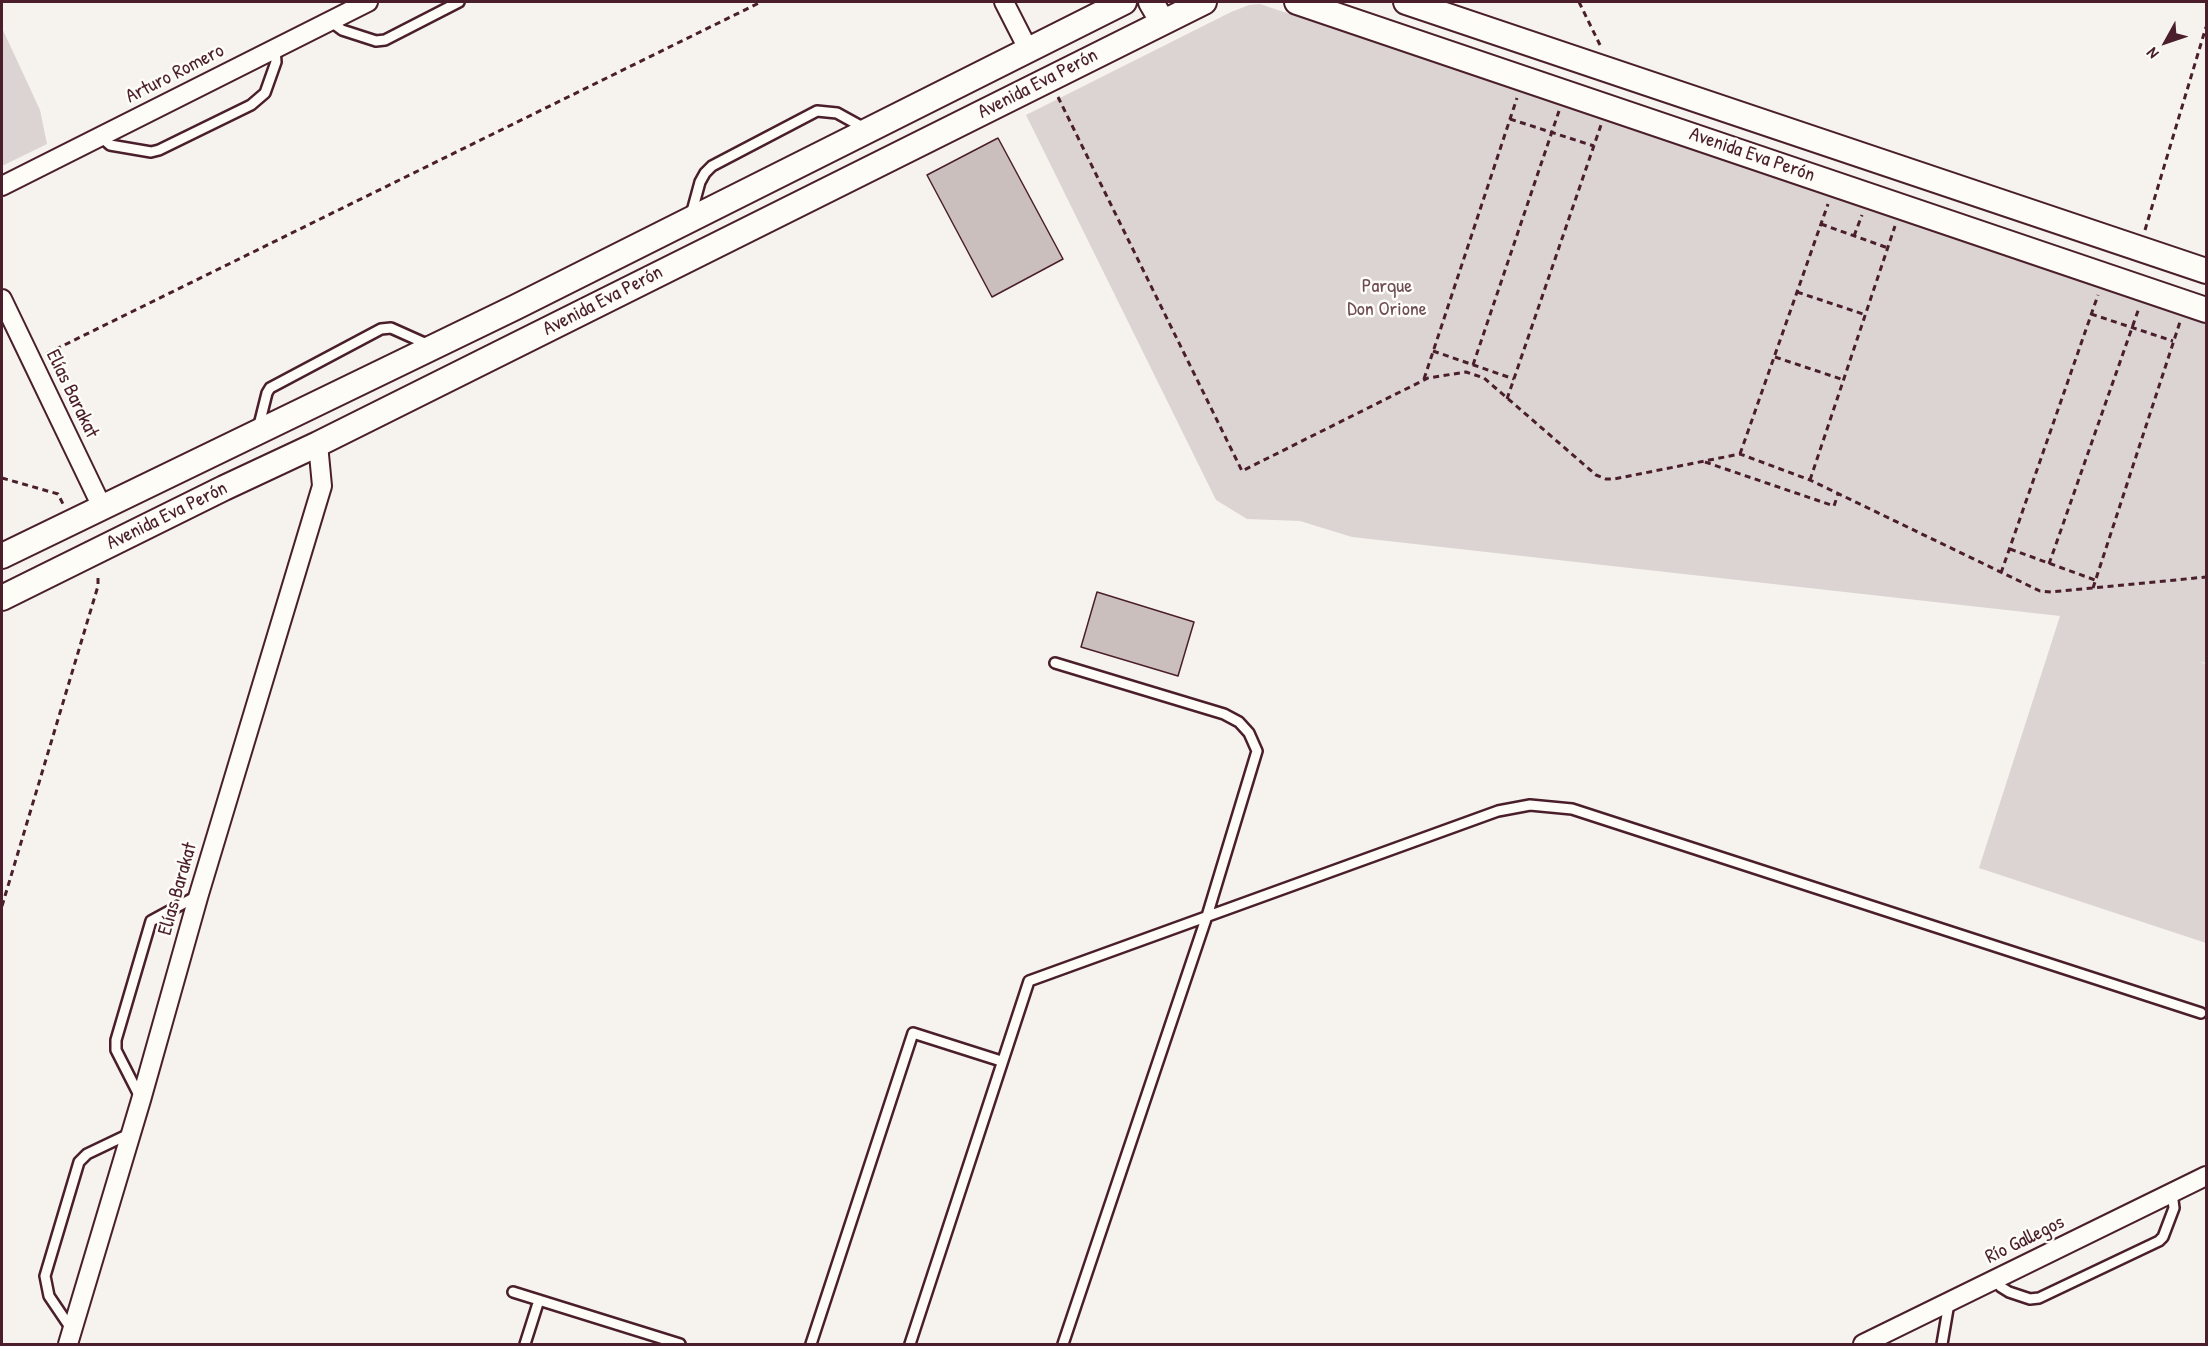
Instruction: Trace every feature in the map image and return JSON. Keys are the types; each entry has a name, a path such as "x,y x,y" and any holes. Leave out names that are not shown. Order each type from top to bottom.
{"main road":[{"name":"Avenida Eva Perón","path":"2,556 516,307 1124,2"},
{"name":"Avenida Eva Perón","path":"3,593 89,555 318,444 1049,78 1157,11 1203,2"},
{"name":"Avenida Eva Perón","path":"1297,2 2196,306"},
{"name":"Avenida Eva Perón","path":"1406,2 2206,271"},
{"path":"867,131 882,162"},
{"path":"2053,257 2062,223"},
{"path":"516,307 533,336"},
{"path":"205,458 224,488"}],"street":[{"name":"Arturo Romero","path":"2,186 368,2"},
{"path":"1004,2 1028,49"},
{"name":"Elías Barakat","path":"2,300 102,507"},
{"name":"Elías Barakat","path":"70,1338 199,894 322,486 318,444"},
{"name":"Río Gallegos","path":"1863,1344 2206,1176"}],"lane":[{"path":"330,21 342,30 376,41 385,40 459,2"},
{"path":"100,136 110,145 118,148 151,152 251,105 265,93 276,62 275,48"},
{"path":"691,219 699,182 712,166 817,111 837,113 867,131"},
{"path":"257,433 270,388 381,329 391,328 434,347"},
{"path":"1055,663 1224,714 1239,722 1254,741 1257,751 1207,916 1063,1344"},
{"path":"910,1344 1029,981 1498,811 1530,805 1572,809 2201,1013"},
{"path":"141,1100 116,1050 116,1040 151,921 199,894"},
{"path":"811,1344 913,1034 1001,1061"},
{"path":"70,1338 49,1296 45,1276 79,1162 87,1154 131,1133"},
{"path":"1995,1280 2009,1292 2030,1299 2039,1299 2159,1241 2163,1237 2174,1209 2172,1193"},
{"path":"513,1292 680,1344"},
{"path":"525,1344 539,1300"},
{"path":"1942,1344 1949,1303"}],"path":[{"path":"31,362 761,2"},
{"path":"1579,2 1612,71"},
{"path":"2139,249 2206,27"},
{"path":"1423,381 1523,77"},
{"path":"1049,78 1242,471 1423,381 1456,372 1475,374 1596,475 1606,479 1740,454 1810,480 2040,591 2051,592 2206,577"},
{"path":"1473,365 1566,92"},
{"path":"1507,399 1607,106"},
{"path":"1510,118 1594,146"},
{"path":"1740,454 1835,184"},
{"path":"1810,480 1902,207"},
{"path":"1821,224 1888,248"},
{"path":"2001,573 2105,276"},
{"path":"2049,564 2146,289"},
{"path":"1797,292 1866,315"},
{"path":"2093,588 2173,341 2196,306"},
{"path":"2091,314 2173,341"},
{"path":"1433,351 1514,379"},
{"path":"1775,357 1844,380"},
{"path":"1703,462 1834,506 1838,494"},
{"path":"2,478 58,494 72,522"},
{"path":"2010,549 2095,580"},
{"path":"2,906 98,586 98,573 89,555"}],"green space":[{"name":"Parque Don Orione","path":"1260,4 2206,321 2206,663 2199,662 2206,664 2206,943 1979,868 2060,616 1352,537 1300,521 1247,519 1216,500 1026,115 1231,12 1249,5"},
{"path":"2,28 40,110 47,144 2,166"}],"building":[{"path":"998,138 1063,259 992,297 927,175"},
{"path":"1097,592 1194,622 1178,676 1081,647"}]}
